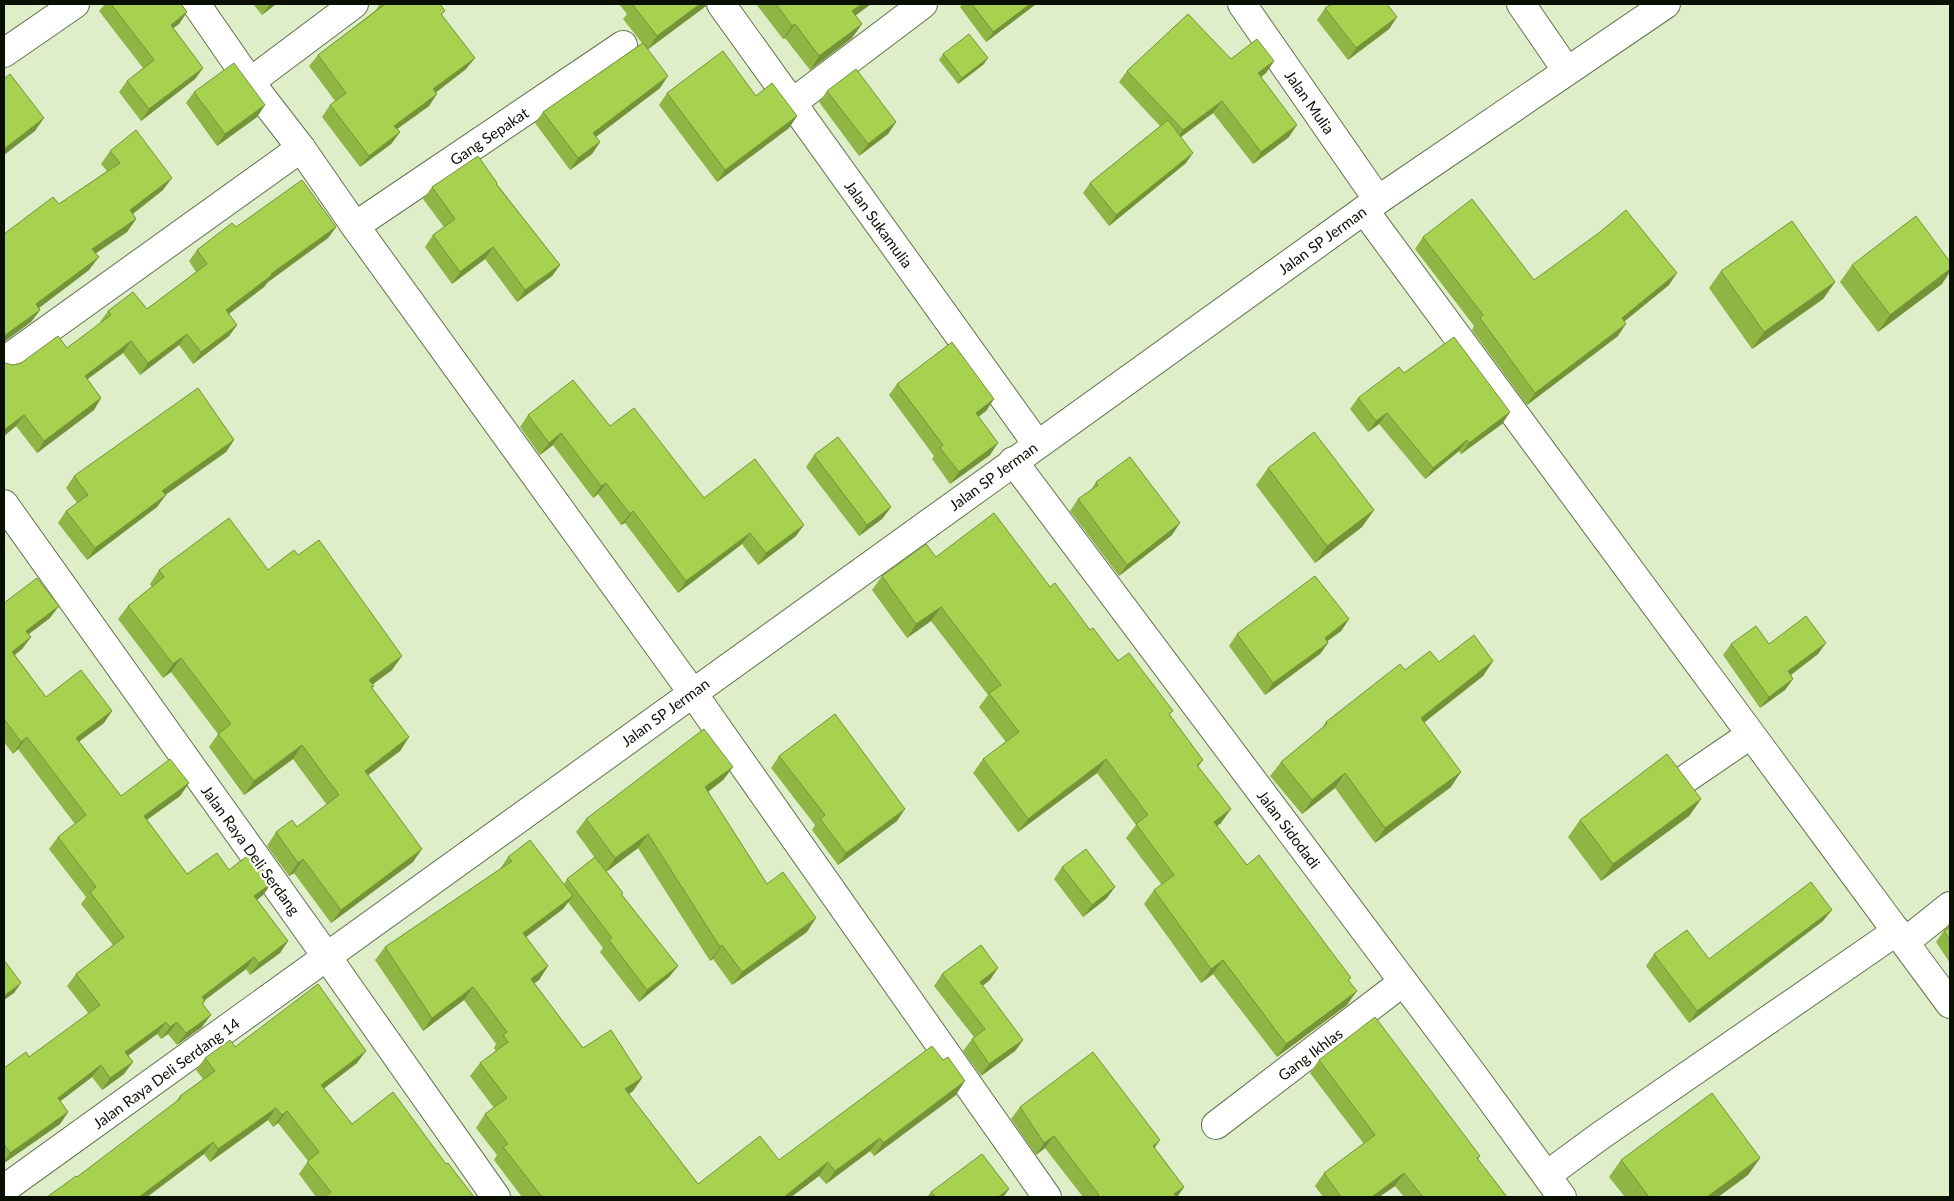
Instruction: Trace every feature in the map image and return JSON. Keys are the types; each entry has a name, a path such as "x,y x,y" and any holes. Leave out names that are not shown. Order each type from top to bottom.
{"street":[{"path":"4,53 75,4"},
{"path":"196,4 250,82 302,148 355,226 692,692 1047,1197"},
{"path":"250,82 354,4"},
{"name":"Jalan Sukamulia","path":"721,4 1037,444"},
{"path":"792,102 923,4"},
{"name":"Jalan Mulia","path":"1242,4 1371,205 1750,735 1950,1004"},
{"path":"1521,4 1567,71"},
{"name":"Jalan SP Jerman","path":"328,958 692,692 1371,205 1666,4"},
{"name":"Gang Sepakat","path":"355,226 623,45"},
{"path":"4,361 302,148"},
{"name":"Jalan Sidodadi","path":"1013,462 1404,982 1562,1197"},
{"name":"Jalan Raya Deli Serdang","path":"4,504 328,958 490,1195"},
{"path":"1684,780 1750,735"},
{"path":"1547,1175 1600,1136 1901,936 1950,906"},
{"name":"Jalan Raya Deli Serdang 14","path":"4,1190 328,958"},
{"name":"Gang Ikhlas","path":"1216,1125 1404,982"}],"building":[{"path":"111,4 181,4 187,12 171,25 203,68 149,109 127,81 154,60"},
{"path":"385,4 440,4 445,11 441,14 475,58 433,89 437,94 394,126 400,132 369,156 330,105 346,93 318,55"},
{"path":"700,4 657,36 633,5"},
{"path":"776,4 862,4 852,11 862,24 819,56 795,24 792,26"},
{"path":"972,4 1030,4 993,32"},
{"path":"1332,4 1387,4 1397,17 1356,48 1325,8"},
{"path":"1188,14 1231,59 1257,39 1274,61 1258,73 1297,125 1261,152 1222,101 1183,130 1127,71"},
{"path":"969,34 988,58 962,78 943,54"},
{"path":"643,43 668,76 593,133 600,142 578,158 543,112"},
{"path":"723,51 756,96 772,83 797,116 725,170 667,93"},
{"path":"234,63 265,105 225,134 194,92"},
{"path":"856,69 896,122 868,144 827,91"},
{"path":"10,74 44,118 4,149 4,79"},
{"path":"1168,120 1193,153 1116,215 1090,183"},
{"path":"136,130 172,178 130,210 136,219 92,249 99,257 36,304 40,310 4,336 4,234 53,197 59,204 120,163 110,151"},
{"path":"478,156 496,184 560,265 525,290 493,247 460,272 433,235 455,219 432,187"},
{"path":"302,180 336,227 271,274 226,310 237,325 201,352 187,334 148,363 131,341 85,376 101,398 44,441 24,415 4,430 5,363 13,365 21,363 58,336 67,348 111,315 108,311 133,292 147,309 207,264 197,250 232,223 236,227"},
{"path":"1472,199 1534,280 1600,232 1626,210 1677,273 1622,318 1626,324 1535,393 1480,318 1483,315 1423,237"},
{"path":"1916,216 1950,262 1950,269 1890,315 1852,265"},
{"path":"1792,221 1835,282 1764,332 1721,271"},
{"path":"1454,337 1510,412 1469,443 1467,440 1433,468 1387,413 1376,421 1358,398 1399,367 1404,373"},
{"path":"952,342 994,399 976,413 998,443 959,472 940,448 943,445 897,384"},
{"path":"573,380 610,426 634,408 704,498 755,459 804,525 766,553 750,533 686,581 633,511 630,514 606,483 601,486 561,433 549,443 528,415"},
{"path":"198,388 234,440 162,491 166,495 95,548 66,511 88,495 74,476"},
{"path":"1314,432 1374,510 1327,546 1268,468"},
{"path":"838,437 891,507 867,525 814,455"},
{"path":"1130,457 1180,523 1127,565 1078,499 1098,485 1096,482"},
{"path":"994,513 1050,587 1055,583 1090,630 1093,628 1118,661 1129,653 1173,711 1169,714 1203,760 1197,765 1231,809 1214,822 1247,865 1259,855 1351,978 1348,980 1357,991 1286,1044 1223,960 1211,969 1154,890 1174,875 1136,824 1148,815 1106,759 1028,819 983,759 1019,732 989,693 1001,685 941,607 916,624 882,576 926,544 936,557"},
{"path":"229,518 268,570 294,550 298,555 319,540 402,656 369,680 374,686 371,687 409,737 365,771 422,849 341,910 303,859 298,863 276,832 292,820 297,827 339,795 302,745 254,781 218,734 231,724 181,658 173,664 128,606 164,577 159,570"},
{"path":"1315,576 1349,619 1325,638 1328,643 1273,683 1237,634"},
{"path":"37,578 59,606 26,631 31,637 12,652 46,697 81,670 112,711 76,738 121,796 170,759 189,783 144,816 187,874 217,853 229,870 251,853 272,883 254,896 288,941 259,963 254,957 202,997 205,1001 202,1003 211,1015 186,1033 177,1022 170,1027 166,1022 125,1052 133,1062 110,1078 101,1065 58,1098 68,1112 10,1153 4,1144 4,1068 26,1052 29,1057 100,1005 76,974 124,937 90,892 96,887 58,837 86,815 27,737 21,742 4,719 4,603"},
{"path":"1806,616 1826,643 1788,671 1793,679 1769,697 1731,644 1756,626 1769,644"},
{"path":"1474,635 1493,661 1421,718 1461,772 1385,828 1345,773 1312,800 1281,762 1327,724 1326,722 1400,664 1405,670 1430,651 1439,662"},
{"path":"835,714 905,809 846,853 820,819 825,815 779,756"},
{"path":"704,729 733,767 705,787 767,884 783,872 816,918 742,972 722,945 720,947 648,834 615,858 586,819"},
{"path":"1667,754 1701,799 1613,864 1580,820"},
{"path":"530,840 573,896 523,933 548,966 531,979 583,1048 611,1030 642,1078 625,1089 698,1184 760,1136 779,1160 932,1046 943,1060 948,1057 965,1081 883,1143 880,1138 835,1171 828,1162 784,1197 542,1197 503,1147 508,1144 485,1114 507,1098 480,1063 508,1042 503,1035 507,1032 473,987 432,1018 385,947 512,861 508,857"},
{"path":"1086,849 1115,887 1092,905 1062,867"},
{"path":"595,857 623,893 621,894 678,966 647,990 609,940 612,938 567,879"},
{"path":"1811,882 1832,910 1697,1011 1654,954 1687,930 1709,959"},
{"path":"1950,927 1950,940 1944,931"},
{"path":"981,945 998,968 980,982 1023,1040 989,1064 972,1039 985,1029 942,974"},
{"path":"4,960 21,983 4,996"},
{"path":"318,984 366,1051 321,1085 352,1124 393,1092 446,1164 448,1163 474,1197 325,1197 331,1192 307,1162 319,1152 287,1111 282,1115 276,1108 218,1149 213,1142 139,1197 47,1197 77,1177 215,1071 205,1058 230,1040 235,1047"},
{"path":"1375,1017 1480,1156 1477,1158 1507,1197 1423,1197 1404,1173 1372,1197 1341,1197 1324,1173 1375,1135 1319,1060"},
{"path":"1093,1052 1160,1140 1153,1146 1184,1187 1174,1194 1177,1197 1096,1197 1099,1195 1054,1136 1044,1143 1020,1107"},
{"path":"1712,1093 1760,1158 1707,1197 1649,1197 1621,1160"},
{"path":"982,1154 1009,1189 998,1197 936,1197 931,1192"}]}
